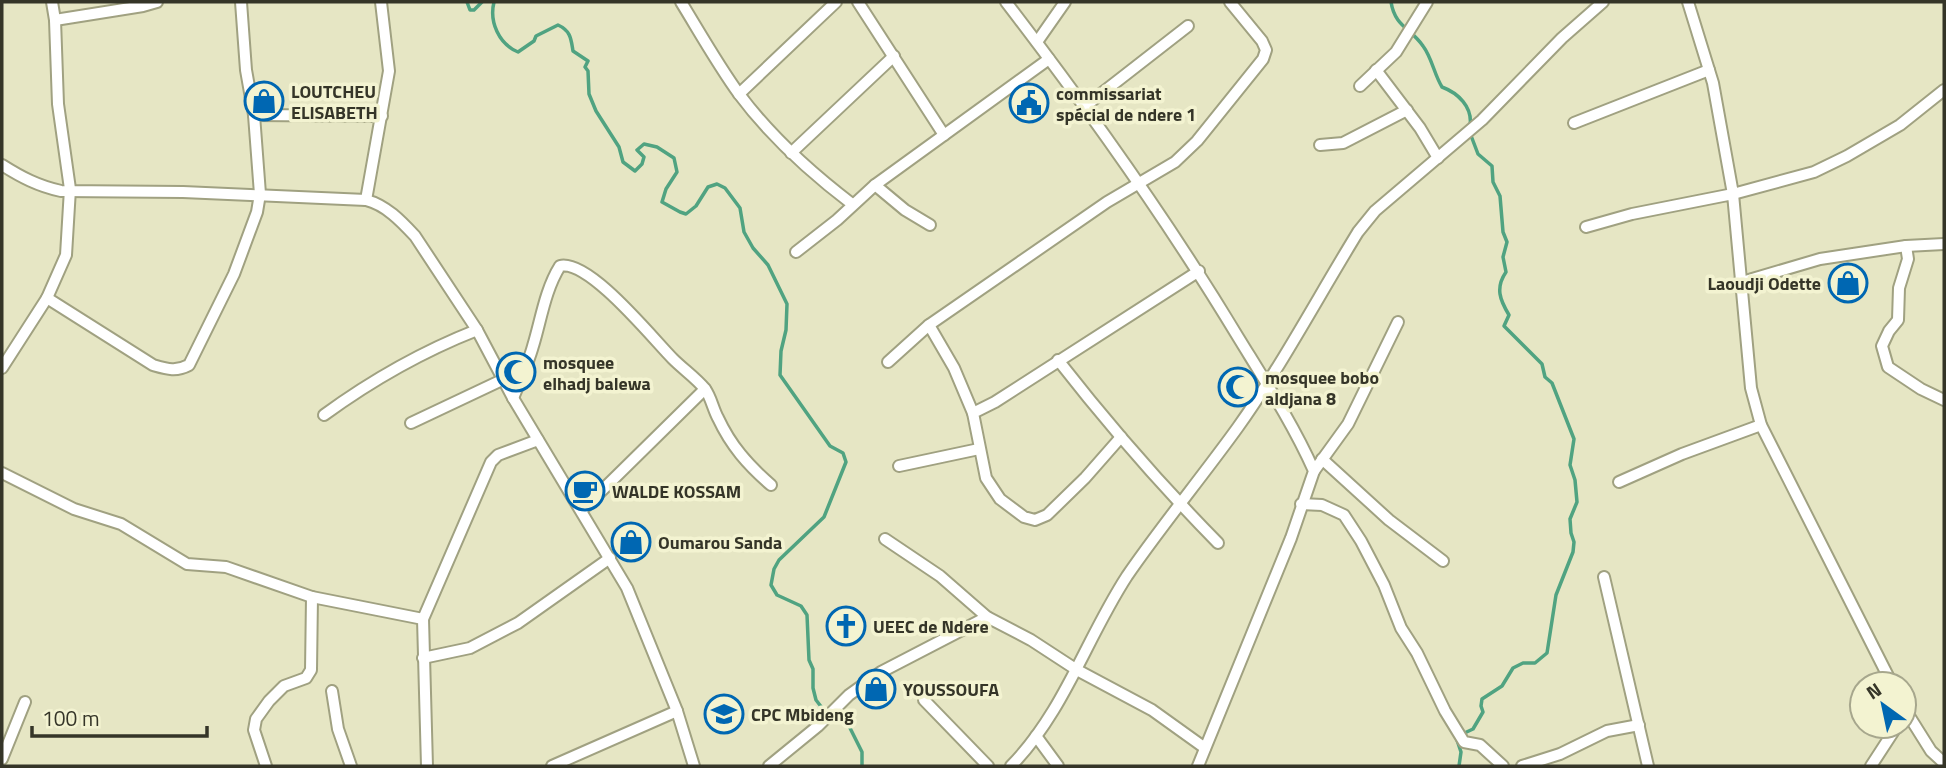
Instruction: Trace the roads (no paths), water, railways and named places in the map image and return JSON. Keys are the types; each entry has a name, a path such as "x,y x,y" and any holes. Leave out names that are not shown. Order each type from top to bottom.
{"street":[{"path":"2,368 47,298 66,255 70,189 58,104 52,2"},
{"path":"55,20 109,7 157,2"},
{"path":"47,298 153,365 180,370 189,365 234,274 257,212 260,194 254,115 246,70 240,2"},
{"path":"366,200 389,71 381,2"},
{"path":"681,2 739,94 791,153 852,204"},
{"path":"739,94 836,2"},
{"path":"858,2 944,135"},
{"path":"1006,2 1138,182 1199,271 1286,414 1314,471"},
{"path":"1037,42 1065,2"},
{"path":"888,362 929,325 1138,182 1175,162 1197,141 1263,59 1266,50 1262,41 1230,2"},
{"path":"1360,86 1396,52 1427,2"},
{"path":"1011,766 1036,736 1077,670 1091,637 1126,578 1179,503 1238,427 1326,283 1375,211 1482,120 1562,38 1602,2"},
{"path":"1688,2 1723,128 1733,194 1751,388 1761,425 1885,670"},
{"path":"1084,107 1188,26"},
{"path":"791,153 894,56"},
{"path":"796,252 837,220 875,185 1049,60"},
{"path":"1376,70 1407,110 1438,158"},
{"path":"1573,123 1709,70"},
{"path":"1586,227 1632,214 1733,194 1814,172 1900,125 1944,90"},
{"path":"1320,145 1343,143 1407,110"},
{"path":"254,115 382,116"},
{"path":"2,165 26,180 61,191 70,189 260,194 366,200 379,203 403,223 415,236 477,330 502,380 627,588 677,711 694,766"},
{"path":"875,185 905,210 930,225"},
{"path":"1742,282 1820,259 1906,246 1944,244"},
{"path":"1906,246 1908,259 1899,288 1898,320 1882,346 1888,367 1944,400"},
{"path":"513,398 532,350 548,294 557,271 560,266 565,265 582,272 625,306 673,359 705,389 731,443 747,464 771,485"},
{"path":"973,413 995,402 1199,271"},
{"path":"1198,766 1291,538 1314,471 1348,424 1398,321"},
{"path":"929,325 954,368 973,413 986,478 1000,499 1024,517 1035,520 1047,515 1085,478 1121,437"},
{"path":"324,415 394,368 437,346 477,330"},
{"path":"1058,360 1121,437 1218,543"},
{"path":"411,423 502,380"},
{"path":"582,510 705,389"},
{"path":"1619,482 1682,454 1761,425"},
{"path":"427,766 422,619 491,462 498,455 538,440"},
{"path":"899,466 979,449"},
{"path":"1322,459 1389,520 1443,561"},
{"path":"2,473 74,509 121,524 187,564 226,567 312,597 422,619"},
{"path":"1301,504 1322,505 1344,515 1361,541 1384,585 1401,628 1464,742 1480,745 1503,766"},
{"path":"885,539 940,576 987,617 1152,710 1205,748"},
{"path":"424,658 470,648 518,624 610,558"},
{"path":"1604,577 1648,766"},
{"path":"266,766 254,730 256,719 284,686 306,678 311,670 312,597"},
{"path":"769,766 818,726 849,695 881,672 987,617"},
{"path":"331,691 338,729 351,766"},
{"path":"925,700 988,766"},
{"path":"2,759 25,702"},
{"path":"552,766 677,711"},
{"path":"1522,766 1547,762 1607,732 1639,725"},
{"path":"1918,732 1931,751 1944,763"},
{"path":"1036,736 1058,766"},
{"path":"1877,763 1889,740"}],"waterway":[{"path":"467,2 470,10 474,10 482,2"},
{"path":"494,2 493,17 497,32 506,44 518,52 534,41 536,36 558,25 568,33 573,51 588,61 585,67 588,71 589,94 596,111 619,147 623,162 635,171 642,164 644,157 637,150 644,144 657,147 674,158 677,172 666,189 662,202 686,214 696,206 708,187 717,184 725,188 740,208 744,232 753,248 768,265 787,304 780,375 830,446 843,453 846,462 824,517 779,560 771,585 777,595 801,606 807,615 809,660 813,669 816,700 826,713 848,724 862,752 862,766"},
{"path":"1391,2 1396,17 1426,51 1442,87 1454,93 1467,107 1470,126"},
{"path":"1459,766 1461,752 1456,737 1473,729 1483,712 1482,699 1502,686 1513,668 1523,663 1535,663 1547,653 1556,595 1573,552 1570,519 1577,502 1575,480 1570,465 1574,439 1552,383 1545,377 1542,364 1504,326 1509,315 1501,299 1500,289 1506,272 1503,257 1507,242 1503,232 1500,196 1493,182 1492,166 1478,154 1470,133"}],"place":[{"name":"LOUTCHEU ELISABETH","path":"264,101"},
{"name":"commissariat spécial de ndere 1","path":"1029,103"},
{"name":"Laoudji Odette","path":"1848,283"},
{"name":"mosquee elhadj balewa","path":"516,372"},
{"name":"mosquee bobo aldjana 8","path":"1238,387"},
{"name":"WALDE KOSSAM","path":"585,491"},
{"name":"Oumarou Sanda","path":"631,542"},
{"name":"UEEC de Ndere","path":"846,626"},
{"name":"YOUSSOUFA","path":"876,689"},
{"name":"CPC Mbideng","path":"724,714"}]}
